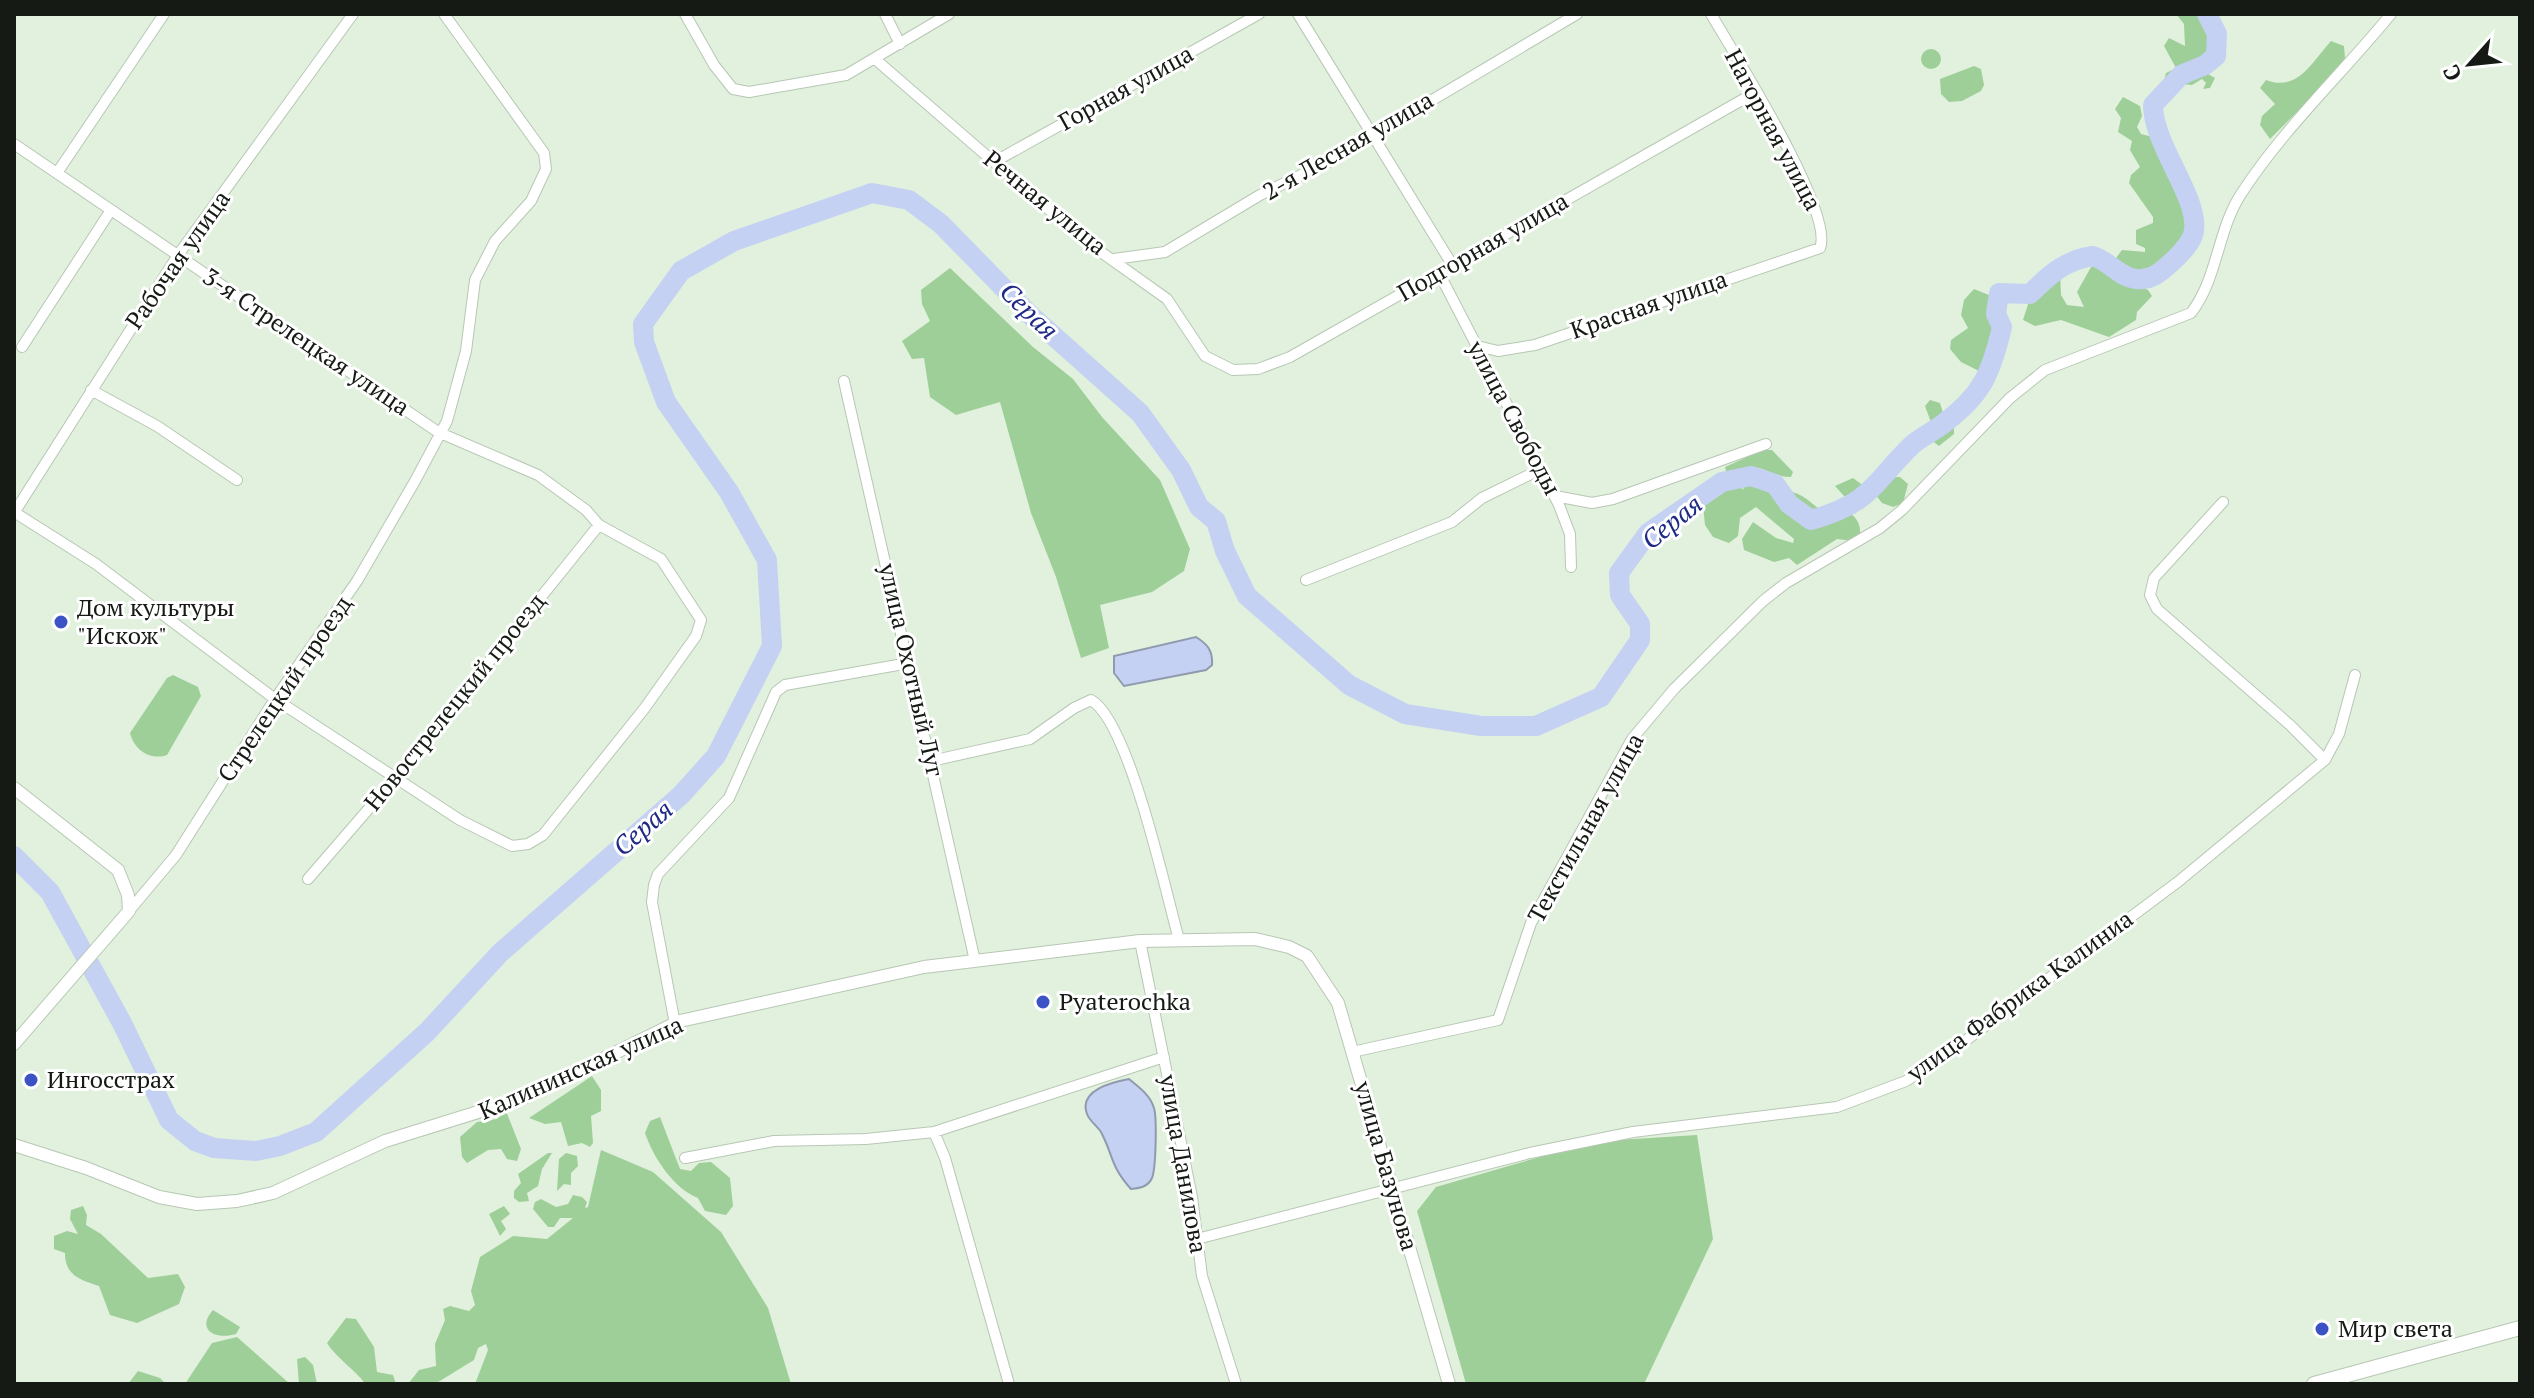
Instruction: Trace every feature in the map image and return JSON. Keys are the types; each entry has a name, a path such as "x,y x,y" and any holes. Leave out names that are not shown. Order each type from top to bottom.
{"main road":[{"path":"2314,1384 2520,1328"}],"street":[{"path":"57,173 164,14"},
{"name":"Рабочая улица","path":"14,512 178,255 353,14"},
{"name":"Стрелецкий проезд","path":"14,1044 176,855 275,699 357,581 415,481 438,432 447,421 466,351 475,280 495,241 531,201 546,169 544,153 444,14"},
{"path":"685,14 714,65 733,89 749,92 846,75 949,14"},
{"path":"885,14 900,44"},
{"name":"Горная улица","path":"994,162 1259,14"},
{"path":"1298,14 1453,266"},
{"name":"2-я Лесная улица","path":"1114,259 1165,252 1577,14"},
{"name":"Нагорная улица","path":"1711,14 1811,198 1823,227 1820,248"},
{"name":"Текстильная улица","path":"1352,1052 1498,1020 1531,923 1632,739 1674,689 1763,601 1786,583 1880,528 1902,510 2010,398 2045,370 2191,313 2205,292 2239,197 2263,162 2391,14"},
{"name":"Речная улица","path":"875,59 1084,240 1167,299 1205,356"},
{"name":"Подгорная улица","path":"1205,356 1233,370 1258,369 1302,351 1363,318 1415,283 1453,266 1756,92"},
{"name":"3-я Стрелецкая улица","path":"14,144 438,432 538,475 586,510 599,525 661,559 701,620 696,636 644,709 543,835 528,844 512,846 460,820 397,776"},
{"path":"22,347 111,210"},
{"name":"Красная улица","path":"1477,346 1498,351 1535,345 1820,248"},
{"name":"улица Свободы","path":"1439,273 1555,496 1570,534 1571,567"},
{"name":"улица Охотный Луг","path":"844,381 975,961"},
{"path":"91,390 157,426 237,480"},
{"path":"1555,496 1592,503 1613,499 1766,444"},
{"path":"1306,580 1452,522 1482,498 1541,469"},
{"path":"2223,502 2154,578 2150,595 2157,609 2290,725 2325,760"},
{"path":"14,512 96,564 275,699 397,776"},
{"name":"Новострелецкий проезд","path":"308,879 397,776 599,525"},
{"path":"675,1024 652,902 658,874 729,798 769,705 785,685 909,663"},
{"name":"улица Фабрика Калиниа","path":"1197,1239 1392,1188 1633,1132 1837,1107 1906,1081 1941,1059 2179,881 2325,760 2339,734 2355,675"},
{"path":"931,761 1030,739 1074,708 1091,700 1099,705 1121,741 1133,771 1179,940"},
{"path":"14,788 118,870 124,883 129,911"},
{"name":"Калининская улица","path":"14,1145 86,1168 159,1197 197,1204 237,1201 273,1193 385,1141 523,1098 675,1024 924,967 1140,941 1255,939 1289,947 1307,956"},
{"name":"улица Данилова","path":"1140,941 1164,1057 1202,1276 1236,1384"},
{"name":"улица Базунова","path":"1307,956 1321,971 1338,1003 1449,1384"},
{"path":"685,1158 774,1141 866,1139 934,1132 1164,1057"},
{"path":"934,1132 1009,1384"}],"green space":[{"path":"2176,14 2201,14 2207,29 2215,28 2218,44 2207,51 2204,61 2196,67 2215,78 2210,88 2203,89 2206,83 2202,79 2192,85 2182,84 2172,92 2163,84 2166,73 2176,68 2164,46 2169,38 2185,46 2184,24"},
{"path":"2331,41 2344,46 2345,58 2270,139 2260,125 2262,116 2275,104 2260,88 2266,80 2277,83 2295,79"},
{"path":"1931,49 1938,52 1941,59 1938,66 1931,69 1924,66 1921,59 1924,52"},
{"path":"1974,66 1981,69 1984,85 1981,91 1962,101 1949,102 1941,94 1940,79"},
{"path":"2123,97 2140,106 2142,116 2137,127 2141,134 2165,140 2167,157 2176,157 2180,164 2181,196 2188,203 2189,231 2183,244 2173,254 2134,274 2124,270 2116,258 2122,250 2145,252 2145,248 2136,244 2136,230 2153,223 2153,217 2129,183 2131,175 2140,167 2130,150 2132,141 2118,132 2121,118 2115,109"},
{"path":"2049,264 2060,272 2061,295 2067,305 2084,307 2077,292 2091,267 2098,264 2148,290 2152,296 2137,312 2136,320 2109,337 2061,320 2035,326 2023,320 2038,273"},
{"path":"950,268 1033,347 1073,379 1102,417 1160,480 1190,549 1184,571 1152,592 1100,605 1109,648 1081,658 1056,577 1031,513 1000,402 956,415 930,397 924,358 912,359 902,341 930,321 922,304 921,290"},
{"path":"1974,289 1989,295 1992,318 1999,326 1989,365 1979,371 1961,362 1950,349 1951,340 1968,328 1961,315 1964,300"},
{"path":"1930,400 1940,403 1944,416 1954,425 1954,434 1939,446 1930,439 1928,430 1932,425 1925,406"},
{"path":"1763,450 1772,450 1793,472 1791,477 1756,467 1749,467 1733,476 1727,475 1725,467"},
{"path":"1750,473 1777,492 1787,491 1802,496 1838,519 1842,511 1850,513 1858,521 1860,533 1853,541 1837,539 1797,565 1789,558 1774,562 1744,550 1742,539 1753,522 1776,538 1793,543 1794,539 1756,507 1740,518 1738,536 1729,543 1713,537 1705,525 1703,496 1711,485 1729,479 1744,490 1740,481"},
{"path":"1892,477 1900,477 1908,484 1903,503 1893,507 1882,503 1875,494"},
{"path":"1853,478 1873,493 1869,500 1854,507 1835,486"},
{"path":"173,675 198,687 201,696 167,755 148,755 139,749 130,733 167,678"},
{"path":"592,1076 601,1090 601,1111 591,1116 593,1143 590,1147 582,1143 568,1146 561,1122 545,1124 529,1118"},
{"path":"506,1111 521,1149 517,1161 507,1159 501,1149 488,1150 467,1163 462,1157 460,1137 477,1122 497,1119"},
{"path":"660,1117 680,1169 691,1171 699,1163 711,1162 730,1178 733,1206 726,1215 705,1211 698,1198 673,1180 659,1162 645,1133 650,1121"},
{"path":"1697,1135 1713,1239 1644,1384 1466,1384 1417,1211 1436,1187 1543,1156 1617,1140"},
{"path":"601,1150 653,1172 721,1232 768,1308 791,1384 475,1384 488,1350 486,1344 478,1348 474,1360 435,1384 408,1384 419,1370 436,1366 435,1344 445,1320 443,1309 450,1306 469,1311 475,1305 471,1291 480,1257 513,1236 547,1239 573,1218 560,1218 554,1227 548,1227 533,1209 535,1202 541,1199 556,1207 568,1204 573,1195 582,1197 587,1202 585,1208 588,1207"},
{"path":"552,1153 542,1169 538,1186 527,1193 529,1201 519,1202 514,1198 514,1191 521,1183 518,1174"},
{"path":"566,1153 577,1156 578,1166 571,1173 571,1185 564,1184 557,1191 559,1159"},
{"path":"83,1206 87,1215 86,1225 101,1234 148,1278 178,1274 185,1287 179,1304 137,1323 110,1315 99,1286 75,1276 68,1267 65,1253 54,1249 54,1236 67,1231 78,1234 70,1219 71,1210"},
{"path":"504,1206 510,1214 501,1221 506,1229 500,1236 489,1214"},
{"path":"213,1310 240,1327 236,1334 216,1335 207,1328 208,1317"},
{"path":"346,1318 356,1319 374,1347 377,1372 393,1375 396,1384 365,1384 331,1349 327,1343"},
{"path":"237,1337 290,1384 185,1384 212,1343"},
{"path":"305,1357 313,1365 317,1384 299,1384 297,1359"},
{"path":"138,1371 160,1378 166,1384 128,1384"}],"water":[{"path":"1196,637 1210,651 1212,665 1206,670 1124,686 1114,673 1114,656"},
{"path":"1129,1079 1152,1103 1156,1132 1152,1178 1146,1185 1131,1189 1116,1168 1102,1134 1088,1117 1086,1106 1092,1093 1114,1082"}],"waterway":[{"name":"Серая","path":"14,856 50,892 122,1023 169,1120 195,1141 214,1148 256,1151 280,1146 316,1132 427,1032 500,953 681,795 716,756 772,646 767,560 729,492 666,402 644,342 643,324 681,271 734,241 872,193 909,200 941,224 1028,313 1140,413 1181,470 1199,507 1216,521 1225,551 1247,596 1349,685 1405,714 1481,726 1536,726 1601,697 1640,640 1640,624 1620,595 1619,573 1648,533 1722,482 1751,476 1775,484 1789,504 1811,520 1847,507 1869,491 1912,445 1939,427 1976,393 1989,371 2002,327 1996,314 1999,293 2030,294 2058,269 2083,258 2093,256 2130,278 2142,279 2156,274 2179,255 2193,235 2194,217 2160,137 2153,105 2181,75 2205,65 2216,56 2217,34 2207,14"}],"place":[{"name":"Дом культуры \"Искож\"","path":"61,622"},
{"name":"Pyaterochka","path":"1043,1002"},
{"name":"Ингосстрах","path":"31,1080"},
{"name":"Мир света","path":"2322,1329"}]}
